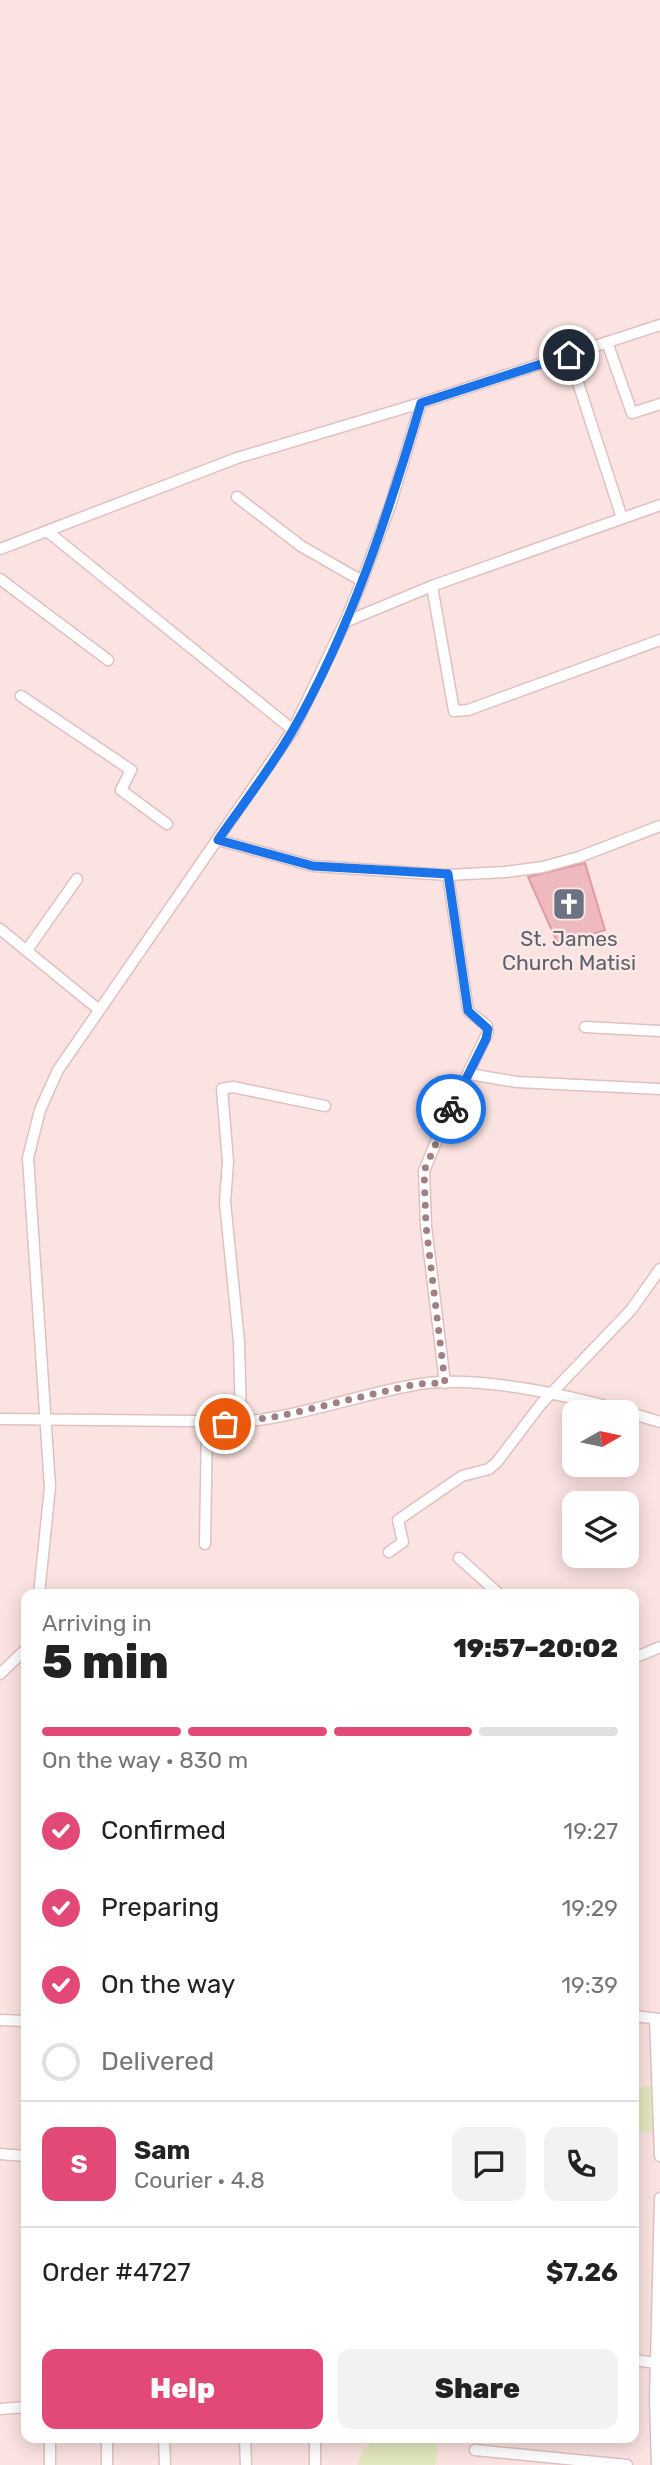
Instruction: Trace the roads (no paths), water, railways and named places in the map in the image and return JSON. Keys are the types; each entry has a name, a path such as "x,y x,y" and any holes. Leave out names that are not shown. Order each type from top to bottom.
{"street":[{"path":"0,549 237,458 421,403 660,325"},
{"path":"607,342 632,413 660,404"},
{"path":"569,355 622,518"},
{"path":"40,1589 50,1487 28,1158 40,1110 58,1070 98,1009 293,730 362,581 390,506 421,403"},
{"path":"237,497 301,546 362,581"},
{"path":"345,622 432,586 660,505"},
{"path":"47,531 293,730"},
{"path":"0,579 108,660"},
{"path":"432,586 454,710 468,710 660,640"},
{"path":"21,696 131,770 121,790 167,824"},
{"path":"218,840 313,866 448,874 505,872 543,867 579,857 660,826"},
{"path":"445,1383 426,1226 424,1171 443,1125 486,1039 488,1029 468,1011 448,874"},
{"path":"27,950 77,879"},
{"path":"0,929 98,1009"},
{"path":"585,1027 660,1031"},
{"path":"469,1074 517,1082 660,1089"},
{"path":"242,1421 239,1342 225,1202 228,1162 222,1089 233,1087 325,1106"},
{"path":"388,1552 403,1542 398,1520 462,1476 489,1469 551,1393 638,1301 660,1269"},
{"path":"0,1419 225,1424 280,1416 416,1384 445,1383 551,1393 620,1409 660,1422"},
{"path":"205,1544 207,1423"},
{"path":"459,1558 493,1589"},
{"path":"639,1656 660,1647"},
{"path":"0,1674 21,1654"},
{"path":"639,2017 658,2019 660,2156"},
{"path":"0,2020 21,2021"},
{"path":"0,2154 21,2156"},
{"path":"657,2465 656,2363 660,2198"},
{"path":"639,2361 656,2363"},
{"path":"0,2409 21,2407"},
{"path":"50,2443 50,2465"},
{"path":"107,2443 107,2465"},
{"path":"164,2443 164,2465"},
{"path":"245,2443 246,2465"},
{"path":"315,2443 315,2465"},
{"path":"475,2449 627,2465"}],"place":[{"name":"St. James Church Matisi","path":"569,904"}]}
